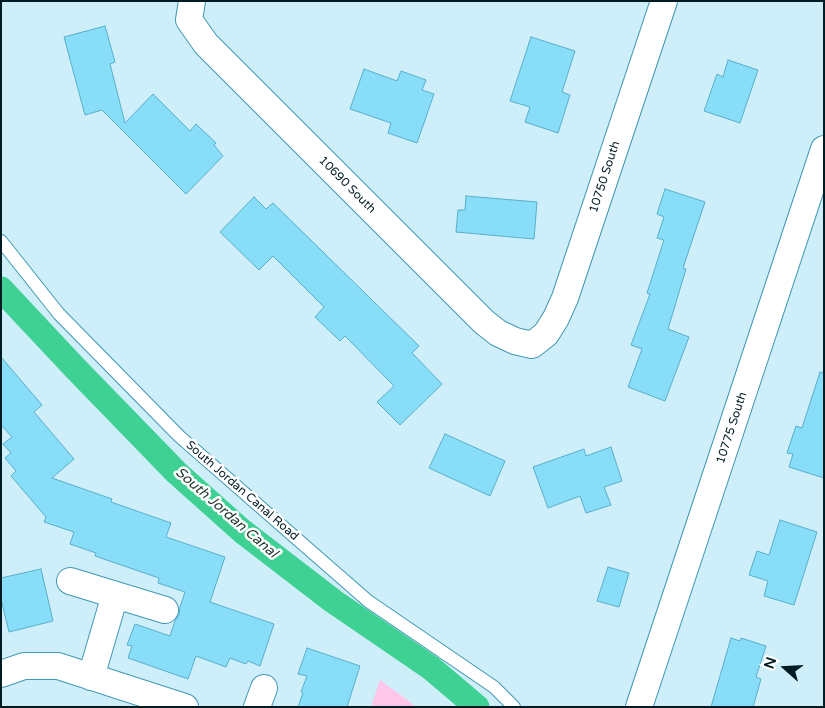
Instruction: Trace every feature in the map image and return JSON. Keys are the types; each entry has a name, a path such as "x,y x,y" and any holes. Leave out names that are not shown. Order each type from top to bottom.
{"street":[{"name":"10690 South","path":"192,1 189,20 206,44 484,322 498,333 515,341 532,345"},
{"name":"10750 South","path":"532,345 546,334 565,298 664,1"},
{"name":"10775 South","path":"639,707 824,149"},
{"path":"70,581 165,610"},
{"path":"91,677 115,595"},
{"path":"1,674 24,666 58,666 185,707"}],"lane":[{"name":"South Jordan Canal Road","path":"1,241 59,314 179,436 368,601 494,687 514,707"}],"shaded area":[{"path":"380,680 417,707 371,707"}],"building":[{"path":"105,26 115,62 110,64 125,123 153,94 190,131 196,124 216,143 214,145 223,156 186,194 102,110 85,115 64,37"},
{"path":"531,37 575,51 562,92 570,95 558,133 525,122 530,107 510,101"},
{"path":"728,60 758,70 740,123 704,111 717,74 723,77"},
{"path":"364,69 397,81 401,71 426,80 422,90 434,94 417,143 388,133 391,123 350,109"},
{"path":"665,189 705,202 683,268 686,269 668,329 689,337 665,401 628,387 642,349 631,345 650,294 647,293 664,240 657,238 664,217 657,214"},
{"path":"466,196 537,202 534,239 456,232 458,210 465,210"},
{"path":"254,197 266,209 273,203 419,346 412,353 442,384 400,425 377,402 394,386 345,336 340,341 315,317 324,307 273,256 259,270 220,232"},
{"path":"1,357 42,405 34,412 74,459 52,478 112,499 111,502 171,523 166,537 225,557 210,602 274,624 260,666 248,661 246,664 230,658 226,667 196,656 188,679 128,658 132,646 127,645 135,624 170,636 179,615 185,592 158,583 159,578 95,556 96,553 70,544 74,532 44,522 46,517 11,476 16,471 5,458 11,453 3,444 12,437 1,425"},
{"path":"820,372 824,373 824,478 789,467 793,454 787,453 796,426 802,428"},
{"path":"445,434 505,461 490,496 429,468"},
{"path":"611,447 622,481 604,487 611,505 586,513 580,496 548,508 533,467 584,449 586,456"},
{"path":"780,520 817,532 794,605 764,596 768,581 749,575 757,551 769,555"},
{"path":"608,567 629,573 619,607 597,601"},
{"path":"41,569 53,621 9,632 1,599 1,578"},
{"path":"731,638 740,641 741,638 766,646 756,677 761,679 753,707 711,707"},
{"path":"307,648 360,666 347,707 298,707 307,676 298,674"}],"waterway":[{"name":"South Jordan Canal","path":"1,289 177,473 242,531 333,601 431,668 477,707"}]}
